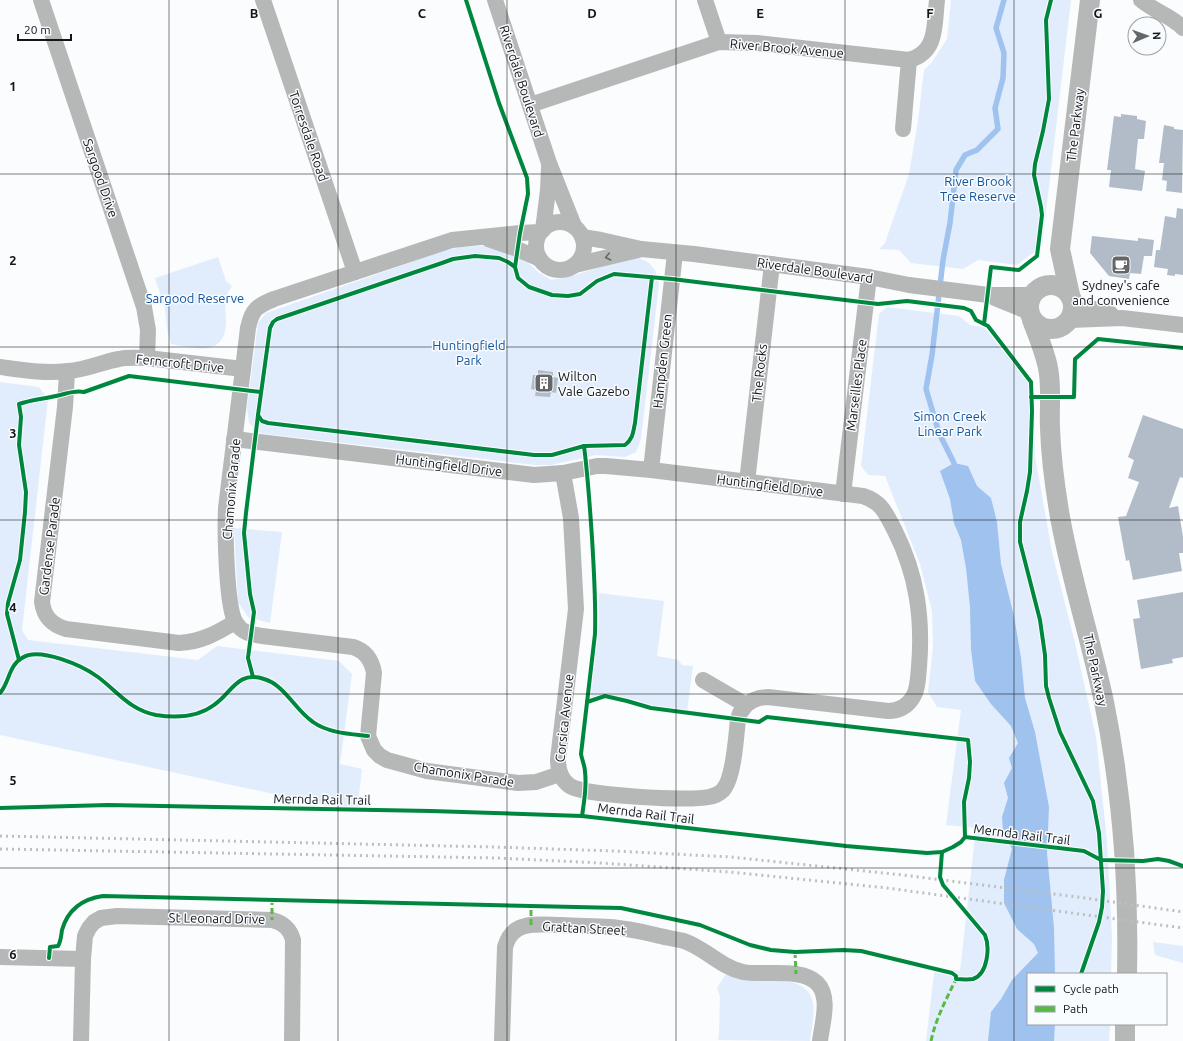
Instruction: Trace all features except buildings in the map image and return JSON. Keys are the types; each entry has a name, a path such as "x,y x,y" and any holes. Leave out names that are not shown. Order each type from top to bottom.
{"street":[{"name":"Sargood Drive","path":"42,0 144,308 148,330 147,358"},
{"name":"Torresdale Road","path":"263,0 355,272"},
{"name":"Riverdale Boulevard","path":"496,0 549,163 578,232 601,240 641,249 869,277 909,285 988,295 1033,304"},
{"path":"705,0 719,42"},
{"path":"903,129 909,60 917,58 924,53 931,43 937,0"},
{"name":"The Parkway","path":"1048,368 1069,311 1060,250 1090,0"},
{"path":"1141,0 1183,28"},
{"name":"River Brook Avenue","path":"530,105 719,42 757,43 909,60"},
{"name":"Riverdale Boulevard","path":"541,231 548,190 549,163"},
{"path":"561,222 578,232 584,244 580,259 568,268 560,270 553,269 546,265 540,259 536,247 541,231 554,223 561,222"},
{"name":"Chamonix Parade","path":"541,231 452,240 274,299 257,307 250,318 226,508 226,533 229,596 232,616 240,629 251,634 354,647 364,653 373,666 374,673 369,720 369,739 374,750 380,756 387,760 434,772 518,783 536,782 560,774"},
{"name":"Chamonix Parade","path":"482,237 540,259"},
{"name":"Riverdale Boulevard","path":"575,264 641,249"},
{"name":"The Parkway","path":"1060,250 1033,304 1048,368 1053,470 1060,518 1093,651 1114,762 1125,860 1128,938 1127,973"},
{"name":"Hampden Green","path":"651,470 675,253"},
{"name":"The Rocks","path":"747,482 772,264"},
{"name":"Marseilles Place","path":"843,494 869,277"},
{"path":"1051,285 1065,290 1069,311 1057,329 1050,330 1037,325 1033,304 1044,286 1051,285"},
{"path":"1069,311 1183,325"},
{"name":"Ferncroft Drive","path":"0,367 31,371 67,372 120,359 147,358 243,370"},
{"name":"Gardense Parade","path":"67,372 65,407 42,602 48,619 53,624 66,629 179,643 207,638 235,622"},
{"name":"Huntingfield Drive","path":"234,439 534,475 563,474 597,466 651,470 872,499 885,512 892,526 911,567 917,590 920,616 919,664 914,696 906,706 892,711 768,697 751,700 746,705"},
{"name":"Corsica Avenue","path":"563,474 571,518 576,609 558,759 560,774 565,782 570,786 581,790 652,798 711,797 722,791 727,785 733,762 738,719 746,705"},
{"path":"703,680 746,705"},
{"name":"St Leonard Drive","path":"81,1041 84,945 89,928 94,922 109,916 272,920 278,921 286,926 291,932 293,940 292,1041"},
{"name":"Grattan Street","path":"502,1041 505,947 507,940 516,930 523,927 547,925 628,929 684,941 696,946 721,963 743,972 796,974 808,977 816,981 824,994 820,1041"},
{"path":"0,957 83,959"},
{"path":"1124,1041 1125,1025"}],"green space":[{"name":"River Brook Tree Reserve","path":"951,0 1071,0 1042,246 1017,265 978,260 963,269 911,263 899,250 879,249 885,243 909,174 918,121 924,70 932,62 947,39"},
{"name":"Huntingfield Park","path":"481,246 503,249 525,260 538,272 551,280 569,277 618,261 637,257 648,262 655,270 659,284 641,439 636,452 625,457 596,455 551,465 535,465 266,434 260,433 249,423 247,408 258,323 266,313 443,251 460,247"},
{"name":"Sargood Reserve","path":"218,257 226,281 232,286 226,297 226,322 224,333 220,341 215,346 208,348 190,348 171,344 167,329 165,309 155,278"},
{"name":"Simon Creek Linear Park","path":"887,307 959,316 970,325 984,327 1034,390 1035,456 1052,552 1076,647 1096,737 1107,841 1112,936 1111,973 1027,973 1027,1025 1110,1025 1109,1041 926,1041 935,966 960,971 976,828 946,825 961,710 937,707 928,692 933,647 932,611 920,564 885,476 868,475 861,466 879,314"},
{"path":"0,382 39,387 48,399 22,630 28,640 198,660 217,646 339,661 352,674 340,764 362,769 357,812 0,735"},
{"path":"234,528 282,532 270,623 248,617 238,602"},
{"path":"599,593 664,601 657,656 678,660 682,665 693,666 687,712 590,697 599,622"},
{"path":"1153,942 1183,946 1183,963 1155,955"},
{"path":"726,974 792,982 802,986 812,998 814,1014 810,1041 718,1040 720,997 717,988"}],"water":[{"path":"954,463 968,466 977,486 991,498 997,522 1001,564 1014,616 1021,658 1025,698 1035,732 1049,807 1047,853 1054,928 1055,973 1027,973 1027,1025 1055,1025 1054,1041 988,1041 991,1012 1001,999 1012,980 1038,953 1034,944 1017,929 1004,903 1004,880 1012,849 1003,832 1002,817 1008,798 1004,783 1012,768 1009,758 1018,743 1011,726 991,704 975,681 971,649 970,607 966,568 961,540 954,523 950,499 940,471"}],"waterway":[{"path":"954,463 939,433 926,389 932,355 943,260 950,223 956,170 965,155 977,150 998,129 995,108 1003,78 1004,53 996,28 1004,0"}],"railway":[{"path":"0,836 494,847 731,857 903,875 1183,912"},
{"path":"0,849 496,858 601,863 730,872 887,888 1183,928"}],"marked path":[{"path":"272,899 272,920"},
{"path":"531,906 531,925"},
{"path":"795,952 796,974"},
{"path":"931,1041 938,1017 956,979"}],"cycle path":[{"path":"466,0 499,103 527,178 528,194 515,267"},
{"path":"1051,0 1046,20 1049,99 1034,175 1042,215 1037,256 1019,270 991,267 984,324 988,326 1031,382 1032,411 1030,472 1020,522 1020,542 1040,620 1045,655 1046,686 1049,698 1060,732 1093,801 1099,833 1103,891 1102,907 1099,922 1081,973"},
{"path":"652,277 635,423 631,438 625,445 584,446 552,455 534,455 268,423 262,421 258,415 270,328 273,322 277,319 453,259 475,256 499,258 508,262 515,267 518,278 529,287 552,295 568,296 580,294 597,281 614,274 672,279 878,304 907,301 964,308 971,311 976,320 984,324"},
{"path":"1031,397 1074,397 1075,359 1098,339 1183,348"},
{"path":"19,660 7,614 8,603 20,560 25,512 26,492 19,445 21,417 19,404 73,392 84,392 129,376 261,392"},
{"path":"253,677 248,658 254,612 250,594 244,533 258,415"},
{"path":"582,816 586,783 585,768 581,754 595,634 595,586 588,481 584,446"},
{"path":"0,693 14,665 22,658 39,654 72,663 98,677 131,705 147,713 163,716 186,716 201,712 214,705 241,680 255,677 271,682 278,687 307,717 319,726 340,732 368,736"},
{"path":"587,702 605,696 651,708 759,722 767,717 968,740 970,762 969,778 964,802 965,837"},
{"name":"Mernda Rail Trail","path":"0,808 108,805 431,811 582,816 846,846 927,853 942,852 961,842 965,837 1084,851 1101,860 1143,861 1158,859 1183,866"},
{"path":"49,958 50,947 58,946 62,930 68,916 72,911 82,903 95,897 103,896 621,908 700,925 750,945 771,950 795,952 843,950 861,951 952,973 956,976 956,979 973,979 982,972 985,966 987,940 985,935 943,885 940,877 942,852"}],"place":[{"name":"Sydney's cafe and convenience","path":"1121,265"},
{"name":"Wilton Vale Gazebo","path":"544,383"}]}
